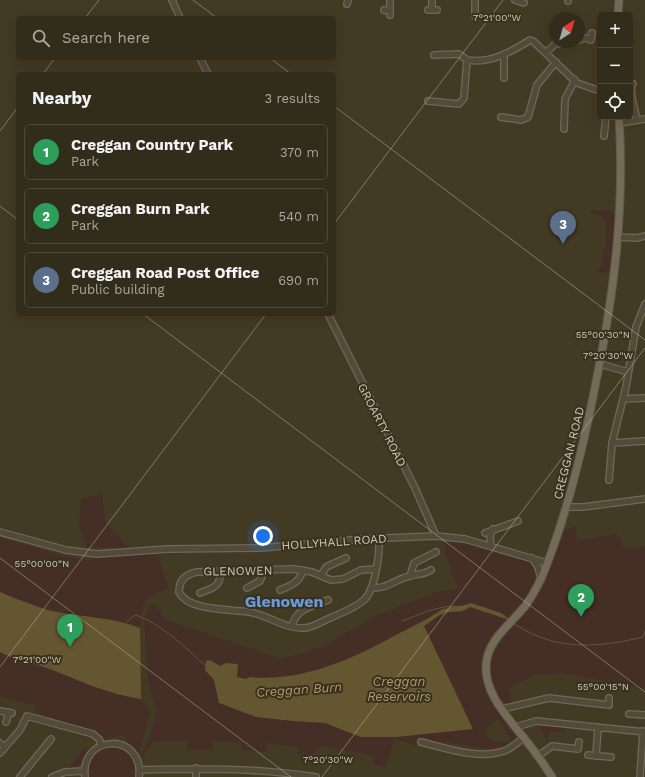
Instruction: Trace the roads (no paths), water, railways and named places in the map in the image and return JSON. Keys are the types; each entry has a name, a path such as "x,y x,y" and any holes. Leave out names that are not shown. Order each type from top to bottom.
{"main road":[{"path":"618,12 619,0"},
{"name":"CREGGAN ROAD","path":"552,777 502,709 490,689 486,678 488,656 496,639 527,602 541,579 567,507 578,471 600,364 619,236 621,190 620,120"}],"street":[{"path":"172,0 179,16"},
{"path":"388,12 390,0"},
{"path":"432,0 432,10"},
{"path":"475,0 475,17"},
{"path":"585,38 591,40 592,33"},
{"path":"434,55 459,54 467,60 481,60 504,55 530,40 575,80 588,88 597,90"},
{"path":"546,53 551,48"},
{"path":"504,55 504,78"},
{"path":"201,60 207,72"},
{"path":"428,101 459,104 464,98 467,60"},
{"path":"501,117 521,120 528,117 537,85 556,62"},
{"path":"564,128 565,98 575,80"},
{"path":"633,102 637,120"},
{"path":"633,120 645,119"},
{"path":"604,136 606,120"},
{"path":"619,236 637,238 645,236"},
{"path":"609,480 612,443 623,398 636,327 645,304"},
{"name":"GROARTY ROAD","path":"329,316 415,488 436,536"},
{"path":"600,364 628,372"},
{"path":"623,398 645,398"},
{"path":"612,443 645,441"},
{"path":"567,507 583,507 645,499"},
{"path":"485,533 518,521"},
{"path":"491,546 490,536 493,529"},
{"name":"HOLLYHALL ROAD","path":"0,532 66,550 96,554 168,549 261,548 379,538 436,536 464,539 547,563"},
{"name":"GLENOWEN","path":"376,569 362,570 343,579 331,580 303,570 189,574 180,583 180,594 188,602 198,606 252,613 292,626 305,628 313,626 352,608 364,600 369,594 376,569 379,538"},
{"path":"410,576 414,563 436,552"},
{"path":"321,576 326,567 346,558"},
{"path":"532,558 538,567 541,579"},
{"path":"280,590 296,583 303,570"},
{"path":"371,588 381,589 410,576 421,576 431,570"},
{"path":"247,588 260,581 264,571"},
{"path":"200,593 218,585 221,580 221,572"},
{"path":"292,626 295,616 301,610 328,600"},
{"path":"502,709 548,698 609,705 610,698"},
{"path":"0,711 10,712 6,722"},
{"path":"629,714 645,715"},
{"path":"0,753 2,745 20,730 25,718 31,715 93,734 99,739 101,746"},
{"path":"516,727 536,721 644,732 640,777"},
{"path":"596,756 598,727"},
{"path":"421,742 453,750 487,754 508,749 524,737"},
{"path":"20,777 51,739"},
{"path":"538,756 552,746 578,749 579,742"},
{"path":"52,777 65,772 85,774 87,758 91,753 101,746 114,743 127,747 136,757 140,770 139,777"},
{"path":"588,755 611,757"},
{"path":"140,770 196,768 237,769 316,777"},
{"path":"196,768 196,777"},
{"path":"158,769 158,777"},
{"path":"236,777 237,769"}],"water":[{"path":"0,592 32,605 52,611 107,619 140,628 141,699 106,690 50,669 18,660 0,652"},
{"name":"Creggan Reservoirs","path":"471,603 501,613 512,621 470,607 460,611 437,616 424,626 473,729 396,737 361,737 325,723 256,717 219,703 214,680 205,670 206,661 210,660 220,666 226,663 238,664 237,677 246,679 249,677 269,678 288,676 307,672 343,661 361,653 441,610"}],"waterway":[{"path":"402,621 424,612 440,608 455,606 463,607"},
{"name":"Creggan Burn","path":"127,622 135,615 155,624 173,637 206,666"},
{"name":"Creggan Burn","path":"515,624 530,633 545,639 577,645 593,645 626,641 643,637 645,631"}],"place":[{"name":"Creggan Road Post Office","path":"563,244"},
{"name":"Creggan Burn Park","path":"581,617"},
{"name":"Creggan Country Park","path":"70,647"}],"district":[{"name":"Glenowen","path":"284,601"}]}
